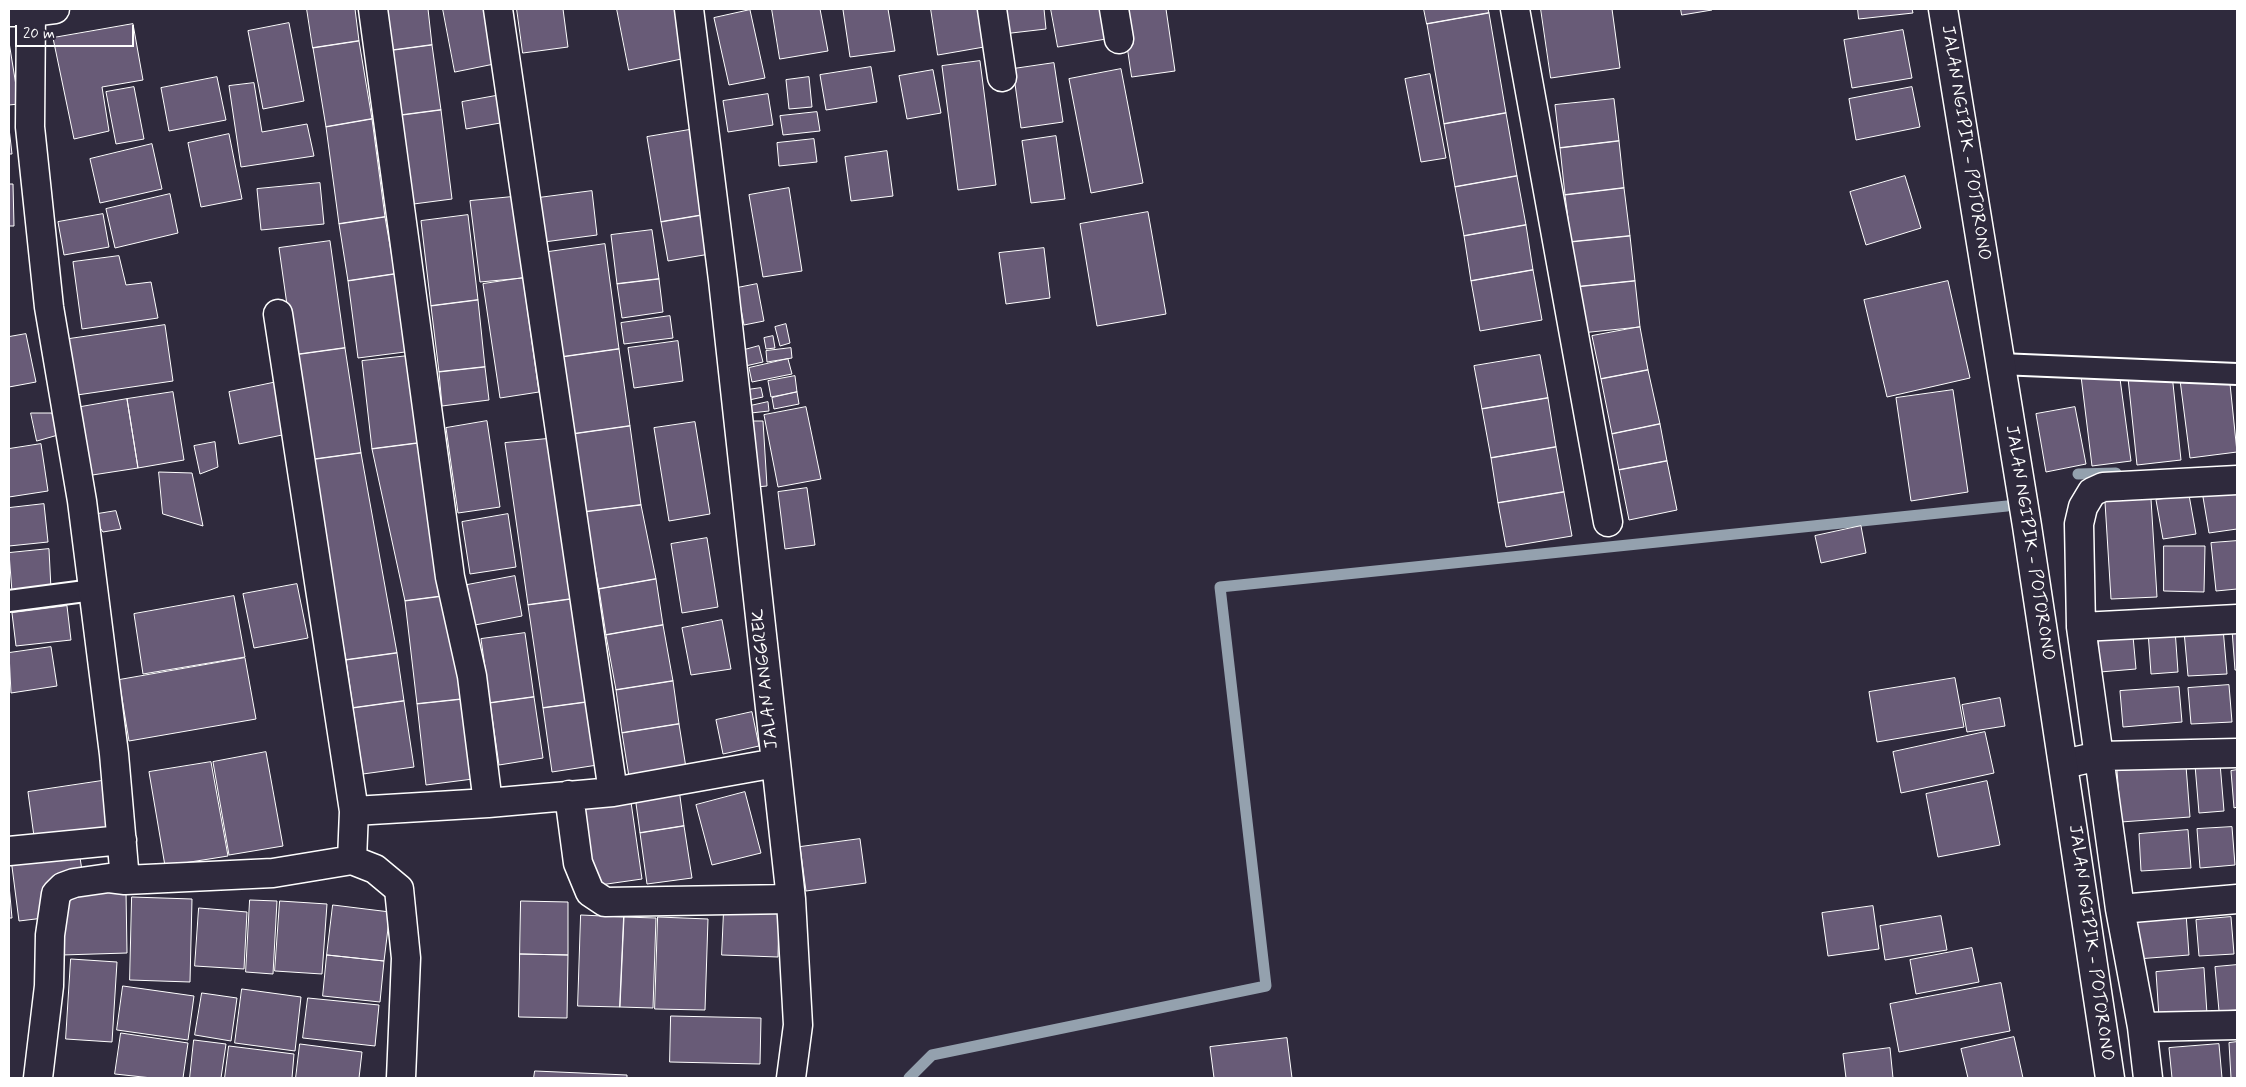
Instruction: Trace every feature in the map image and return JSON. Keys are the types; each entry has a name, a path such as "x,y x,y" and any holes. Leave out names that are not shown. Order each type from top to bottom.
{"street":[{"path":"373,9 450,577 472,676 488,803"},
{"path":"498,9 614,792"},
{"name":"JALAN ANGGREK","path":"689,9 723,280 791,900 798,1025 791,1078"},
{"path":"992,9 1002,77"},
{"path":"1114,9 1119,39"},
{"path":"1515,9 1608,522"},
{"name":"JALAN NGIPIK - POTORONO","path":"1943,9 2064,764 2110,1078"},
{"path":"31,10 30,128 46,279 82,501 122,840 125,880"},
{"path":"278,314 354,811 352,860"},
{"path":"2148,1078 2142,1027 2120,909 2081,627 2079,524 2083,507 2092,492 2103,487 2237,480"},
{"path":"2081,627 2237,619"},
{"path":"2064,764 2099,756 2237,753"},
{"path":"354,811 488,803 614,792 776,763"},
{"path":"569,795 578,863 590,892 605,902 791,900"},
{"path":"9,851 122,840"},
{"path":"38,1078 50,986 50,935 56,894 63,887 74,883 108,878 125,880 273,873 352,860 375,869 399,889 406,958 401,1078"},
{"path":"2120,909 2237,899"},
{"path":"2142,1027 2237,1025"}],"lane":[{"path":"2000,364 2237,374"},
{"path":"9,601 93,590"}],"building":[{"path":"307,9 355,9 359,41 313,48"},
{"path":"381,9 428,9 432,45 387,51"},
{"path":"443,9 489,9 499,63 455,72"},
{"path":"517,9 563,9 568,47 523,53"},
{"path":"617,9 682,9 691,57 629,70"},
{"path":"772,9 820,9 828,51 780,59"},
{"path":"888,9 895,51 850,57 843,10"},
{"path":"931,9 978,9 984,47 938,55"},
{"path":"1000,9 1044,9 1046,29 1003,34"},
{"path":"1051,9 1100,9 1106,39 1058,47"},
{"path":"1122,9 1166,9 1175,71 1132,77"},
{"path":"1424,9 1488,9 1489,13 1427,24"},
{"path":"1541,9 1612,9 1620,68 1551,78"},
{"path":"1681,9 1712,9 1712,10 1682,15"},
{"path":"1858,9 1912,9 1913,13 1859,19"},
{"path":"750,10 765,78 729,85 714,18"},
{"path":"1489,13 1506,113 1444,124 1427,24"},
{"path":"289,23 304,101 263,109 248,31"},
{"path":"133,24 143,80 102,87 109,131 74,139 53,38"},
{"path":"1903,30 1912,78 1852,88 1844,40"},
{"path":"359,41 372,119 326,127 313,48"},
{"path":"9,42 19,104 9,105"},
{"path":"432,45 441,110 395,116 387,51"},
{"path":"980,61 996,185 958,190 942,66"},
{"path":"1054,63 1063,122 1021,128 1013,69"},
{"path":"871,67 877,102 826,110 820,75"},
{"path":"1121,69 1143,183 1091,193 1069,79"},
{"path":"933,70 941,113 907,119 899,76"},
{"path":"1430,74 1446,158 1421,162 1405,79"},
{"path":"217,77 226,120 169,131 161,88"},
{"path":"809,77 812,107 789,109 786,80"},
{"path":"254,83 262,132 307,124 314,156 241,167 229,86"},
{"path":"134,87 144,139 116,144 106,92"},
{"path":"1912,87 1920,127 1856,140 1849,99"},
{"path":"768,94 773,125 728,132 723,101"},
{"path":"501,95 506,122 466,129 462,102"},
{"path":"1614,99 1619,141 1560,148 1555,105"},
{"path":"441,110 452,199 406,205 395,116"},
{"path":"817,112 820,131 783,135 780,116"},
{"path":"1506,113 1517,176 1455,187 1444,124"},
{"path":"372,119 385,217 339,224 326,127"},
{"path":"9,128 12,154 9,154"},
{"path":"695,129 709,214 661,222 647,137"},
{"path":"229,134 242,199 201,207 188,143"},
{"path":"1056,136 1065,199 1031,203 1022,141"},
{"path":"814,139 817,162 779,166 777,143"},
{"path":"1619,141 1624,188 1565,195 1560,148"},
{"path":"152,144 162,189 100,203 90,159"},
{"path":"887,151 893,196 851,201 845,157"},
{"path":"1517,176 1526,225 1464,236 1455,187"},
{"path":"1905,176 1921,228 1866,245 1850,192"},
{"path":"320,183 324,224 261,230 257,189"},
{"path":"9,184 13,184 14,226 9,226"},
{"path":"789,188 802,271 763,277 749,195"},
{"path":"1624,188 1630,236 1571,242 1565,195"},
{"path":"592,191 597,235 544,242 538,198"},
{"path":"170,194 178,233 115,248 106,209"},
{"path":"512,197 523,278 480,282 470,201"},
{"path":"1148,212 1166,314 1097,326 1080,224"},
{"path":"103,214 109,247 64,255 58,222"},
{"path":"709,214 716,253 668,261 661,222"},
{"path":"468,215 478,300 431,306 421,221"},
{"path":"385,217 395,274 348,281 339,224"},
{"path":"1526,225 1533,270 1471,281 1464,236"},
{"path":"652,230 659,279 617,284 611,235"},
{"path":"1630,236 1635,281 1576,287 1571,242"},
{"path":"330,241 345,348 294,355 279,248"},
{"path":"605,244 619,349 562,357 548,252"},
{"path":"1044,248 1050,298 1006,304 999,253"},
{"path":"119,256 126,285 151,282 158,318 82,329 73,262"},
{"path":"1533,270 1542,320 1480,331 1471,281"},
{"path":"395,274 405,352 358,358 348,281"},
{"path":"523,278 539,392 500,398 483,284"},
{"path":"659,279 663,312 622,318 617,284"},
{"path":"1635,281 1640,327 1581,333 1576,287"},
{"path":"1948,281 1970,378 1887,397 1864,300"},
{"path":"757,284 764,321 744,325 737,288"},
{"path":"478,300 485,367 439,372 431,306"},
{"path":"670,316 673,338 624,344 621,323"},
{"path":"786,324 790,343 780,346 775,327"},
{"path":"165,325 173,381 77,395 69,339"},
{"path":"1640,327 1648,370 1601,379 1592,336"},
{"path":"26,334 36,382 9,387 9,337"},
{"path":"773,336 775,348 766,349 764,338"},
{"path":"678,341 683,381 634,388 628,348"},
{"path":"759,346 763,362 741,367 737,352"},
{"path":"345,348 361,453 309,460 294,355"},
{"path":"791,348 792,358 767,362 766,351"},
{"path":"619,349 630,426 573,434 562,357"},
{"path":"1540,355 1548,398 1482,409 1474,366"},
{"path":"408,356 419,443 372,449 362,361"},
{"path":"788,359 792,374 752,382 749,368"},
{"path":"485,367 489,400 442,406 439,372"},
{"path":"1648,370 1660,424 1612,434 1601,379"},
{"path":"2119,371 2131,461 2092,466 2081,376"},
{"path":"2172,374 2181,460 2137,465 2128,378"},
{"path":"2229,374 2237,452 2190,458 2180,380"},
{"path":"795,376 797,392 771,397 768,381"},
{"path":"277,382 287,434 239,444 229,392"},
{"path":"761,388 763,397 749,400 747,390"},
{"path":"1953,390 1968,492 1911,501 1896,398"},
{"path":"173,392 184,460 138,468 127,399"},
{"path":"797,392 799,404 774,409 772,398"},
{"path":"1548,398 1556,447 1491,458 1482,409"},
{"path":"127,399 138,468 86,476 75,408"},
{"path":"768,402 769,411 751,413 750,406"},
{"path":"806,407 821,479 778,487 764,415"},
{"path":"2075,407 2086,464 2046,472 2036,414"},
{"path":"31,413 52,413 58,435 37,441"},
{"path":"487,421 500,507 458,513 446,428"},
{"path":"752,421 763,421 767,486 756,487"},
{"path":"695,422 710,514 669,521 654,428"},
{"path":"1660,424 1667,461 1619,470 1612,434"},
{"path":"630,426 641,505 584,512 573,434"},
{"path":"557,438 579,598 528,605 505,443"},
{"path":"215,442 218,467 200,474 194,446"},
{"path":"419,443 452,595 405,601 372,449"},
{"path":"41,444 48,491 9,497 9,449"},
{"path":"1556,447 1564,492 1498,503 1491,458"},
{"path":"361,453 397,653 346,660 309,460"},
{"path":"1667,461 1677,510 1629,520 1619,470"},
{"path":"159,472 192,473 203,526 163,514"},
{"path":"2237,485 2237,529 2209,533 2202,491"},
{"path":"807,488 815,545 785,549 778,492"},
{"path":"1564,492 1572,536 1506,547 1498,503"},
{"path":"2189,495 2196,534 2163,539 2156,500"},
{"path":"2151,499 2157,597 2111,599 2105,502"},
{"path":"44,504 48,542 9,546 9,508"},
{"path":"641,505 656,579 599,589 584,512"},
{"path":"116,511 121,529 103,532 91,515"},
{"path":"508,514 516,567 470,574 462,522"},
{"path":"1861,526 1866,553 1821,563 1815,536"},
{"path":"707,538 718,607 682,613 671,544"},
{"path":"2237,541 2237,589 2216,591 2211,543"},
{"path":"2164,546 2205,546 2204,592 2164,591"},
{"path":"49,549 51,589 12,592 9,553"},
{"path":"515,576 522,616 475,625 467,585"},
{"path":"656,579 663,625 606,635 599,589"},
{"path":"297,584 308,638 254,648 243,594"},
{"path":"452,595 464,699 417,704 405,601"},
{"path":"234,596 245,657 143,674 134,614"},
{"path":"579,598 595,701 543,708 528,605"},
{"path":"67,606 71,640 16,646 12,613"},
{"path":"722,620 731,669 691,675 682,628"},
{"path":"663,625 673,681 616,690 606,635"},
{"path":"2223,628 2227,674 2188,676 2184,631"},
{"path":"2175,629 2178,672 2151,674 2148,631"},
{"path":"2237,629 2237,670 2235,670 2232,630"},
{"path":"525,633 534,697 490,703 481,639"},
{"path":"2133,636 2136,669 2100,672 2098,639"},
{"path":"51,647 57,686 11,693 9,653"},
{"path":"397,653 404,701 353,708 346,660"},
{"path":"245,658 256,719 129,741 119,680"},
{"path":"1955,678 1964,727 1877,742 1869,692"},
{"path":"673,681 679,724 622,733 616,690"},
{"path":"2229,685 2232,722 2191,724 2188,688"},
{"path":"2179,687 2182,722 2123,727 2120,691"},
{"path":"534,697 543,758 499,765 490,703"},
{"path":"2000,698 2005,726 1967,732 1962,705"},
{"path":"464,699 473,779 426,785 417,704"},
{"path":"404,701 414,767 363,774 353,708"},
{"path":"595,701 604,764 552,772 543,708"},
{"path":"752,712 759,746 723,754 716,720"},
{"path":"679,724 687,774 630,783 622,733"},
{"path":"1985,732 1994,773 1901,793 1893,752"},
{"path":"266,752 283,846 229,855 213,762"},
{"path":"211,762 228,856 165,866 149,772"},
{"path":"2220,763 2224,811 2199,813 2195,765"},
{"path":"2186,766 2190,817 2121,822 2117,771"},
{"path":"2237,770 2237,807 2234,808 2231,771"},
{"path":"108,780 116,833 35,844 28,792"},
{"path":"1987,781 2000,845 1938,857 1926,794"},
{"path":"679,789 684,826 640,833 635,796"},
{"path":"745,792 761,853 712,865 696,805"},
{"path":"630,795 642,879 593,886 580,801"},
{"path":"684,826 692,878 647,884 640,833"},
{"path":"2232,827 2235,865 2200,868 2197,829"},
{"path":"2188,830 2191,868 2141,871 2139,834"},
{"path":"860,839 866,883 806,891 800,847"},
{"path":"79,851 83,877 48,881 52,917 19,921 11,859"},
{"path":"9,885 12,918 9,918"},
{"path":"126,891 127,953 62,955 61,892"},
{"path":"132,897 192,899 190,982 130,980"},
{"path":"250,900 277,901 273,974 246,972"},
{"path":"280,901 327,904 322,974 275,971"},
{"path":"521,901 568,902 568,955 520,954"},
{"path":"333,905 390,912 384,961 327,955"},
{"path":"1873,906 1879,949 1828,956 1822,913"},
{"path":"199,908 247,912 244,969 195,966"},
{"path":"724,910 779,912 778,957 722,955"},
{"path":"2186,913 2189,955 2137,959 2134,917"},
{"path":"581,915 624,917 620,1007 578,1006"},
{"path":"1941,916 1947,950 1885,960 1880,926"},
{"path":"624,917 656,918 653,1008 620,1007"},
{"path":"658,917 708,919 705,1010 655,1009"},
{"path":"2231,917 2234,954 2199,956 2196,920"},
{"path":"1972,948 1979,982 1916,994 1910,960"},
{"path":"520,954 568,955 567,1018 519,1017"},
{"path":"327,955 384,961 380,1002 323,996"},
{"path":"71,959 117,962 112,1042 66,1039"},
{"path":"2237,965 2237,1010 2219,1011 2215,967"},
{"path":"2204,968 2207,1014 2159,1017 2156,972"},
{"path":"2001,983 2010,1031 1899,1052 1890,1004"},
{"path":"123,986 194,996 188,1040 117,1030"},
{"path":"242,989 301,997 295,1051 235,1043"},
{"path":"202,993 237,998 231,1041 195,1035"},
{"path":"308,998 379,1005 375,1046 303,1038"},
{"path":"671,1016 761,1018 760,1064 670,1062"},
{"path":"121,1033 188,1043 183,1078 152,1078 115,1074"},
{"path":"2014,1037 2023,1078 1968,1078 1961,1049"},
{"path":"1287,1038 1292,1078 1214,1078 1210,1047"},
{"path":"194,1040 226,1044 221,1078 190,1078"},
{"path":"2237,1042 2237,1078 2231,1078 2229,1043"},
{"path":"300,1044 362,1052 359,1078 296,1078"},
{"path":"2219,1044 2222,1078 2172,1078 2169,1048"},
{"path":"229,1046 294,1054 292,1078 225,1078"},
{"path":"1890,1048 1893,1078 1846,1078 1843,1054"},
{"path":"535,1071 627,1075 627,1078 534,1078"}],"waterway":[{"path":"2078,474 2116,473"},
{"path":"909,1078 932,1055 1266,986 1220,587 2007,506"}]}
